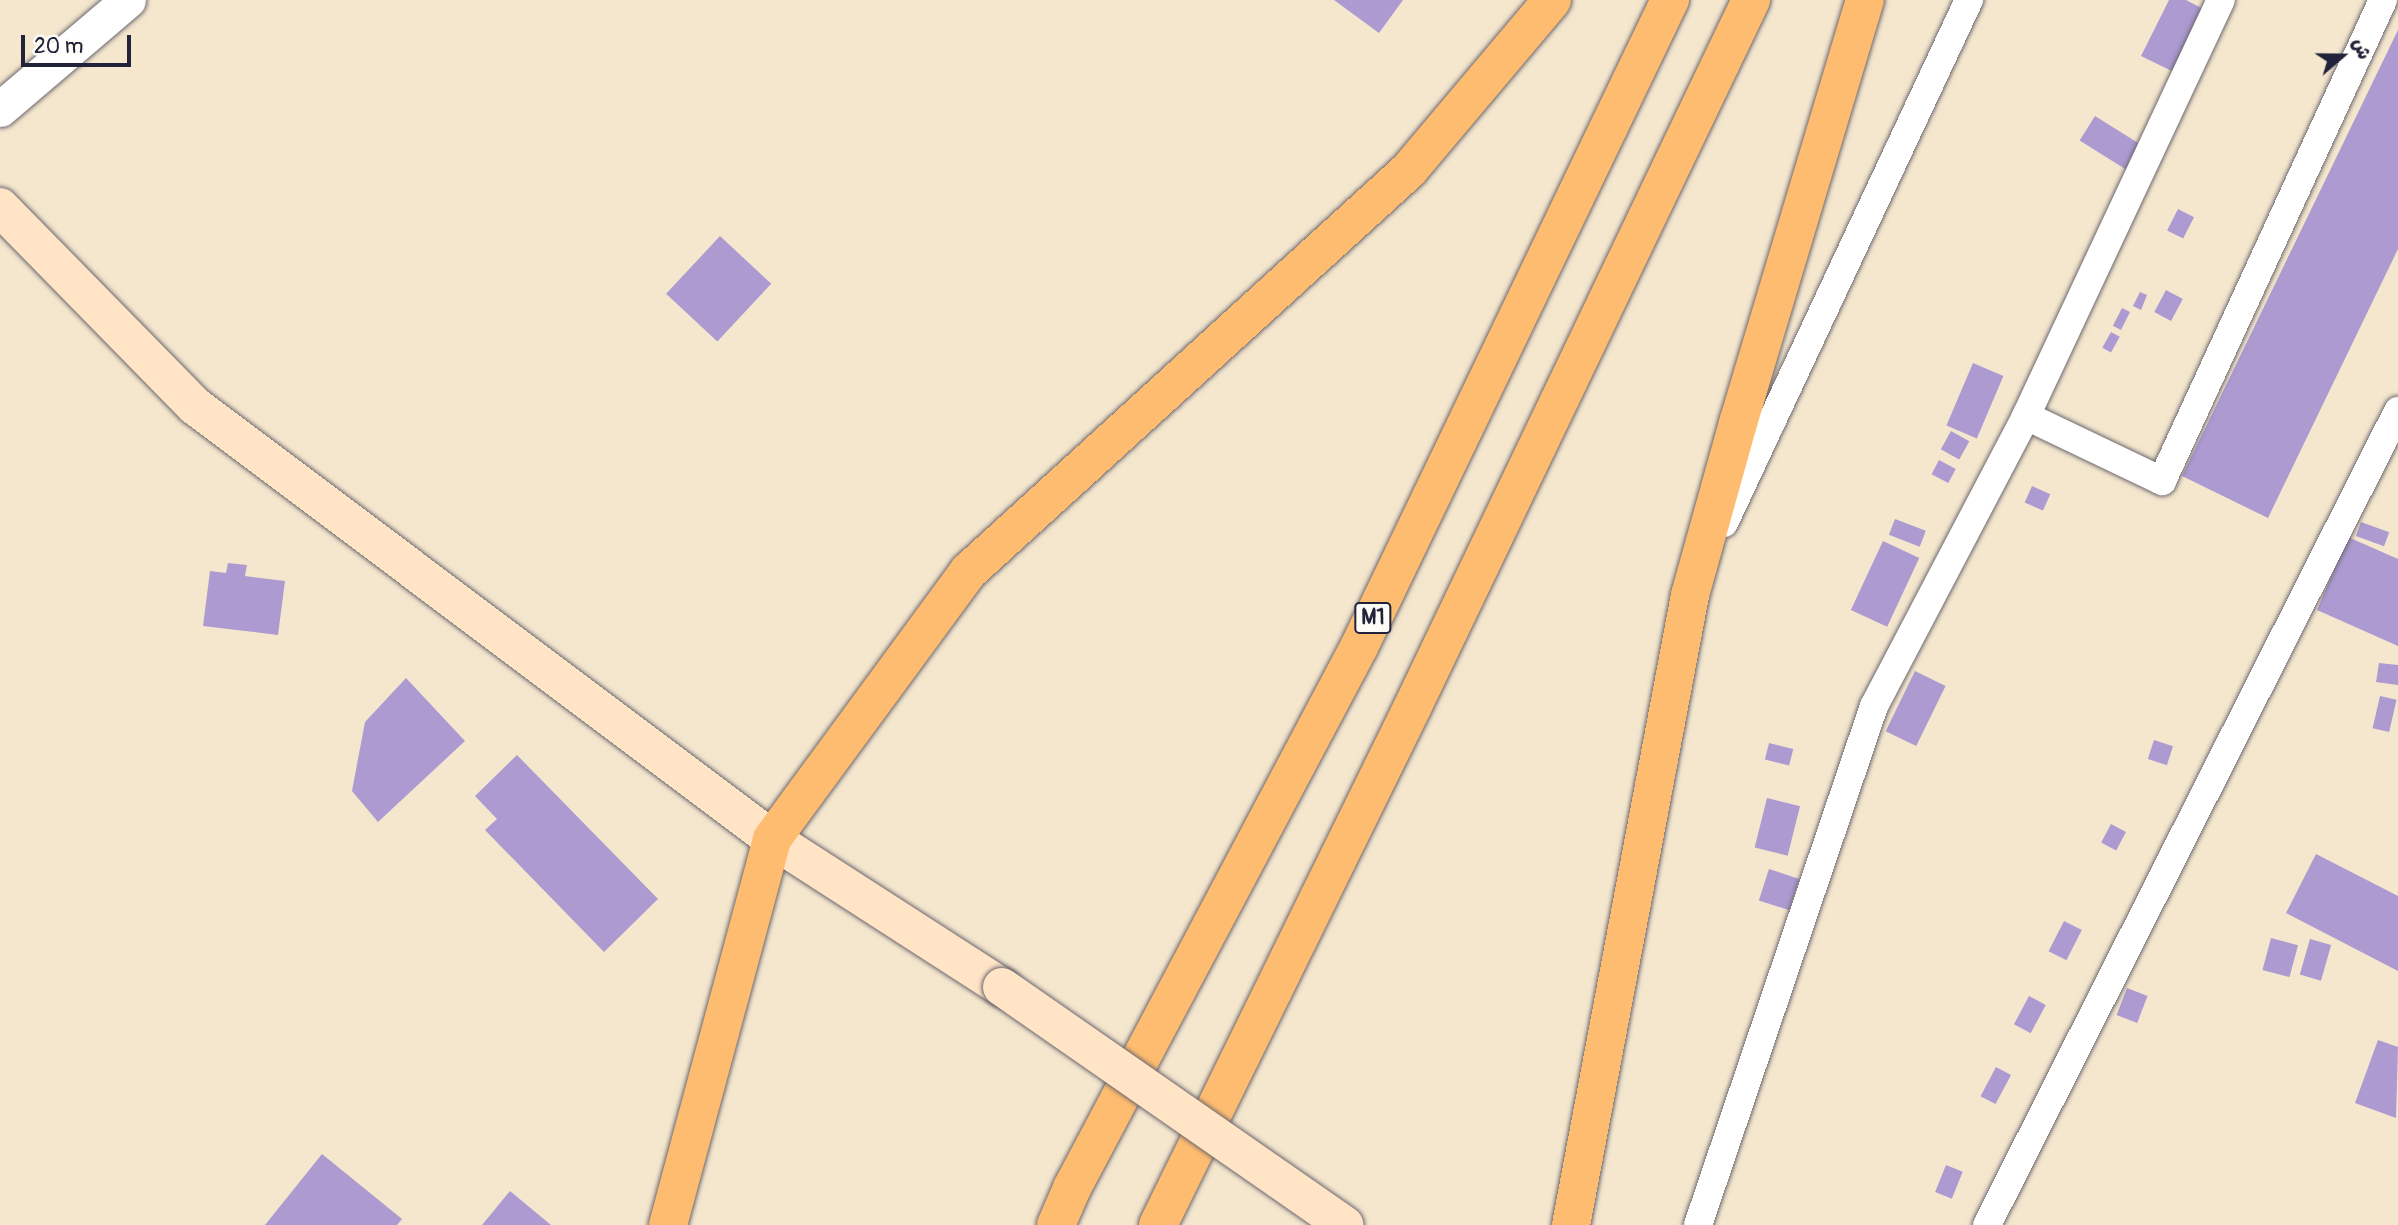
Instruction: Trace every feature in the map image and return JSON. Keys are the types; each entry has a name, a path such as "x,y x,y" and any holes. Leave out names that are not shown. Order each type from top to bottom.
{"highway":[{"path":"668,1225 772,839 969,571 1409,170 1552,0"},
{"name":"M1","path":"1056,1225 1072,1188 1359,647 1670,0"},
{"path":"1158,1225 1412,708 1751,0"},
{"path":"1571,1225 1690,595 1742,410 1865,0"}],"main road":[{"path":"0,207 195,406 772,839 1002,986 1344,1225"}],"street":[{"path":"0,109 128,0"},
{"path":"1690,595 1969,0"},
{"path":"1698,1225 1874,706 2026,416 2221,0"},
{"path":"2026,416 2162,481 2383,0"},
{"path":"1987,1225 2398,411"}],"building":[{"path":"1334,0 1403,0 1379,33"},
{"path":"2169,0 2186,0 2211,13 2180,75 2141,56"},
{"path":"2398,30 2398,249 2268,518 2182,476"},
{"path":"2095,116 2143,146 2128,171 2080,141"},
{"path":"2178,209 2194,217 2183,239 2167,230"},
{"path":"720,236 771,284 717,342 666,294"},
{"path":"2166,290 2183,299 2171,321 2154,312"},
{"path":"2140,292 2147,295 2141,310 2133,306"},
{"path":"2122,308 2130,312 2121,330 2113,326"},
{"path":"2111,332 2120,337 2111,353 2102,348"},
{"path":"1973,363 2003,376 1977,438 1946,426"},
{"path":"1951,431 1969,441 1959,460 1941,449"},
{"path":"1939,460 1956,469 1948,483 1931,474"},
{"path":"2032,486 2050,494 2043,511 2025,502"},
{"path":"1895,519 1926,531 1920,547 1889,535"},
{"path":"2361,522 2389,532 2384,546 2356,536"},
{"path":"2348,537 2398,559 2398,646 2317,610"},
{"path":"1883,541 1919,558 1887,627 1851,610"},
{"path":"228,563 247,565 245,576 285,581 278,635 203,626 210,571 226,573"},
{"path":"2379,663 2398,665 2398,685 2376,682"},
{"path":"1915,671 1946,686 1916,746 1886,731"},
{"path":"406,678 465,741 378,822 352,791 365,722"},
{"path":"2380,696 2397,700 2389,732 2373,728"},
{"path":"2154,740 2173,746 2167,765 2148,759"},
{"path":"1769,743 1793,749 1789,766 1765,759"},
{"path":"517,755 658,899 604,952 485,830 497,819 475,796"},
{"path":"1767,798 1800,806 1788,856 1755,847"},
{"path":"2111,824 2126,832 2116,851 2101,843"},
{"path":"2316,854 2398,896 2398,971 2286,913"},
{"path":"1769,869 1799,879 1789,910 1759,900"},
{"path":"2064,921 2082,930 2066,960 2049,951"},
{"path":"2271,938 2298,945 2290,977 2262,970"},
{"path":"2310,939 2331,945 2321,981 2300,975"},
{"path":"2127,988 2148,996 2137,1023 2117,1015"},
{"path":"2029,996 2046,1005 2031,1033 2014,1024"},
{"path":"2378,1040 2398,1047 2396,1118 2355,1103"},
{"path":"1996,1067 2011,1075 1996,1104 1981,1096"},
{"path":"322,1154 402,1219 397,1225 265,1225"},
{"path":"1946,1165 1963,1172 1952,1199 1935,1192"},
{"path":"510,1191 551,1225 482,1225"}]}
